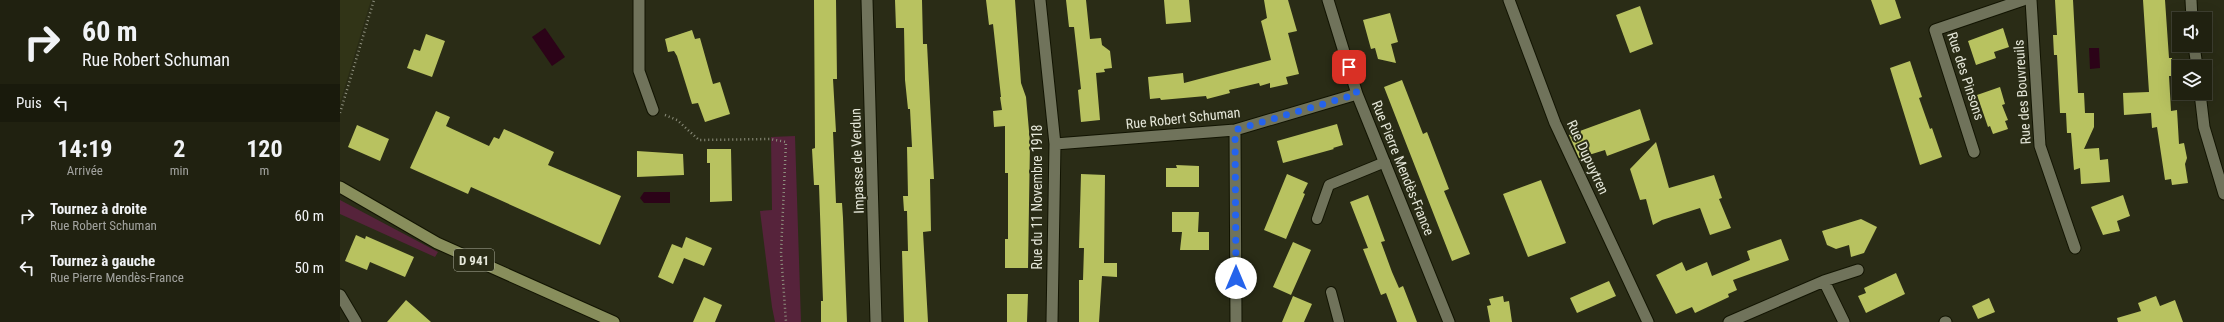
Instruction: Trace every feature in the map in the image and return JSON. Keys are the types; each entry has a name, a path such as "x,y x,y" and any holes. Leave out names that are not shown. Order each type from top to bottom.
{"main road":[{"name":"D 941","path":"340,187 436,243 614,322"}],"street":[{"path":"639,0 639,71 653,110"},
{"name":"Impasse de Verdun","path":"867,0 876,322"},
{"name":"Rue du 11 Novembre 1918","path":"1040,0 1055,144 1052,322"},
{"name":"Rue Pierre Mendès-France","path":"1328,0 1357,94 1449,322"},
{"name":"Rue Dupuytren","path":"1509,0 1555,123 1648,322"},
{"name":"Rue des Pinsons","path":"1974,152 1935,30 2023,0"},
{"name":"Rue des Bouvreuils","path":"2031,0 2040,146 2075,248"},
{"path":"2191,0 2192,12"},
{"name":"Rue Robert Schuman","path":"1055,144 1235,130 1357,94"},
{"path":"2201,100 2204,127 2224,194"},
{"path":"1235,130 1236,322"},
{"path":"1729,322 1824,281 1858,270"},
{"path":"1824,281 1844,322"},
{"path":"340,295 356,322"}],"lane":[{"path":"1317,219 1329,185 1385,162"},
{"path":"1330,292 1340,322"}],"path":[{"path":"340,113 374,0"},
{"path":"653,110 677,120 699,140 770,139 786,142 781,253 786,322"}],"shaded area":[{"path":"340,0 371,0 340,103"},
{"path":"545,28 565,57 552,66 532,37"},
{"path":"2089,48 2099,48 2100,68 2090,69"},
{"path":"795,136 801,322 775,322 760,211 772,210 771,137"},
{"path":"644,192 670,192 670,203 644,203 640,198"},
{"path":"340,200 438,252 435,257 340,214"}],"building":[{"path":"814,0 836,0 837,79 833,79 836,132 833,132 836,203 842,203 847,322 821,322 821,301 823,301 819,185 814,185 812,149 815,148"},
{"path":"895,0 922,0 923,44 927,44 934,179 930,179 931,231 923,232 928,322 904,322 902,251 908,251 907,211 904,211 903,196 908,196 907,147 912,147 910,109 908,109 905,80 904,28 896,28"},
{"path":"986,0 1015,0 1021,83 1026,97 1030,142 1028,268 1005,268 1005,239 1008,239 1008,173 1005,173 1005,126 994,127 993,111 1002,110 993,24 989,25"},
{"path":"1066,0 1086,0 1090,39 1101,38 1102,45 1110,51 1112,68 1104,69 1105,72 1096,73 1100,120 1081,122 1078,90 1081,89 1074,27 1069,27"},
{"path":"1164,0 1189,0 1191,22 1166,24"},
{"path":"1264,0 1288,0 1297,31 1288,33 1299,74 1286,77 1288,84 1270,88 1270,83 1260,86 1259,83 1229,90 1230,93 1207,99 1206,96 1161,100 1160,98 1150,99 1148,77 1183,73 1184,83 1271,60 1261,21 1267,18"},
{"path":"1871,0 1895,0 1901,18 1880,25"},
{"path":"2055,0 2073,0 2078,93 2084,93 2085,113 2094,113 2094,127 2084,149 2099,148 2100,160 2108,159 2110,182 2081,184 2080,168 2074,170 2071,133 2067,133 2066,113 2060,113 2057,55 2054,55 2053,35 2057,35"},
{"path":"2143,0 2165,0 2169,58 2172,58 2172,76 2169,76 2171,111 2177,110 2179,144 2184,143 2187,158 2185,164 2188,183 2172,185 2171,179 2165,180 2157,127 2152,128 2151,113 2124,115 2123,93 2149,92"},
{"path":"1640,6 1653,44 1630,53 1616,15"},
{"path":"1390,13 1398,42 1391,44 1396,63 1378,59 1375,48 1371,49 1363,20"},
{"path":"2003,28 2009,47 1994,52 1996,58 1976,65 1968,41"},
{"path":"692,30 695,39 700,38 713,84 720,82 730,114 705,122 698,103 692,104 677,56 674,51 668,52 665,39"},
{"path":"426,34 445,41 432,77 407,68 414,49 420,51"},
{"path":"1910,61 1922,97 1919,98 1930,129 1932,128 1942,157 1920,165 1890,68"},
{"path":"1402,80 1423,134 1427,132 1449,189 1444,191 1470,254 1452,261 1384,87"},
{"path":"2000,87 2005,104 2002,105 2008,120 2005,121 2008,129 1993,134 1990,126 1988,127 1977,95"},
{"path":"1640,109 1650,140 1607,156 1605,150 1579,158 1569,135"},
{"path":"436,111 450,117 446,126 489,146 494,137 499,139 504,129 554,152 548,165 621,196 600,245 471,187 468,194 410,168"},
{"path":"1337,124 1343,145 1333,148 1334,149 1283,163 1277,141"},
{"path":"357,125 389,139 380,161 348,147"},
{"path":"1656,142 1669,188 1714,175 1722,198 1719,199 1731,228 1710,235 1700,208 1662,220 1653,225 1646,199 1640,200 1630,169"},
{"path":"707,149 731,149 732,201 710,202 710,163 707,163"},
{"path":"637,151 683,154 684,175 637,177"},
{"path":"1176,165 1199,166 1199,187 1166,187 1166,168 1177,168"},
{"path":"1081,174 1105,175 1104,263 1117,263 1117,277 1102,276 1099,322 1079,322 1079,280 1083,280 1084,248 1079,248"},
{"path":"1287,174 1308,183 1303,193 1305,194 1286,239 1264,230"},
{"path":"1541,180 1566,243 1528,257 1503,194"},
{"path":"1368,195 1385,241 1381,242 1392,272 1399,288 1403,286 1417,322 1397,322 1386,293 1381,295 1363,249 1368,248 1350,202"},
{"path":"2123,195 2130,216 2117,221 2120,231 2103,235 2091,207"},
{"path":"1172,212 1199,212 1198,232 1209,232 1209,250 1180,250 1182,232 1172,232"},
{"path":"1861,219 1877,227 1864,253 1851,257 1849,245 1836,249 1827,245 1822,231"},
{"path":"356,235 365,239 366,236 414,257 405,277 370,262 367,270 345,261"},
{"path":"686,237 712,248 704,266 684,258 673,284 658,277 672,244 682,248"},
{"path":"1781,239 1789,260 1733,280 1737,290 1728,294 1729,297 1695,313 1692,307 1676,314 1656,275 1682,262 1686,271 1707,262 1712,276 1750,260 1747,251"},
{"path":"1293,242 1311,250 1291,295 1273,287"},
{"path":"1896,273 1905,294 1866,313 1858,296 1866,293 1864,288"},
{"path":"1609,281 1616,296 1577,313 1570,298"},
{"path":"1007,294 1028,294 1027,322 1007,322"},
{"path":"1293,296 1312,304 1304,322 1282,322"},
{"path":"1503,296 1504,302 1509,301 1512,322 1490,322 1487,306 1491,305 1489,299"},
{"path":"2156,296 2160,306 2175,300 2183,322 2118,322 2117,318 2141,311 2138,303"},
{"path":"704,297 722,305 715,322 693,322"},
{"path":"1989,298 1995,312 1978,319 1972,306"},
{"path":"406,300 431,322 387,322"}],"route":[{"path":"1236,278 1235,130 1357,94 1349,67"}]}
